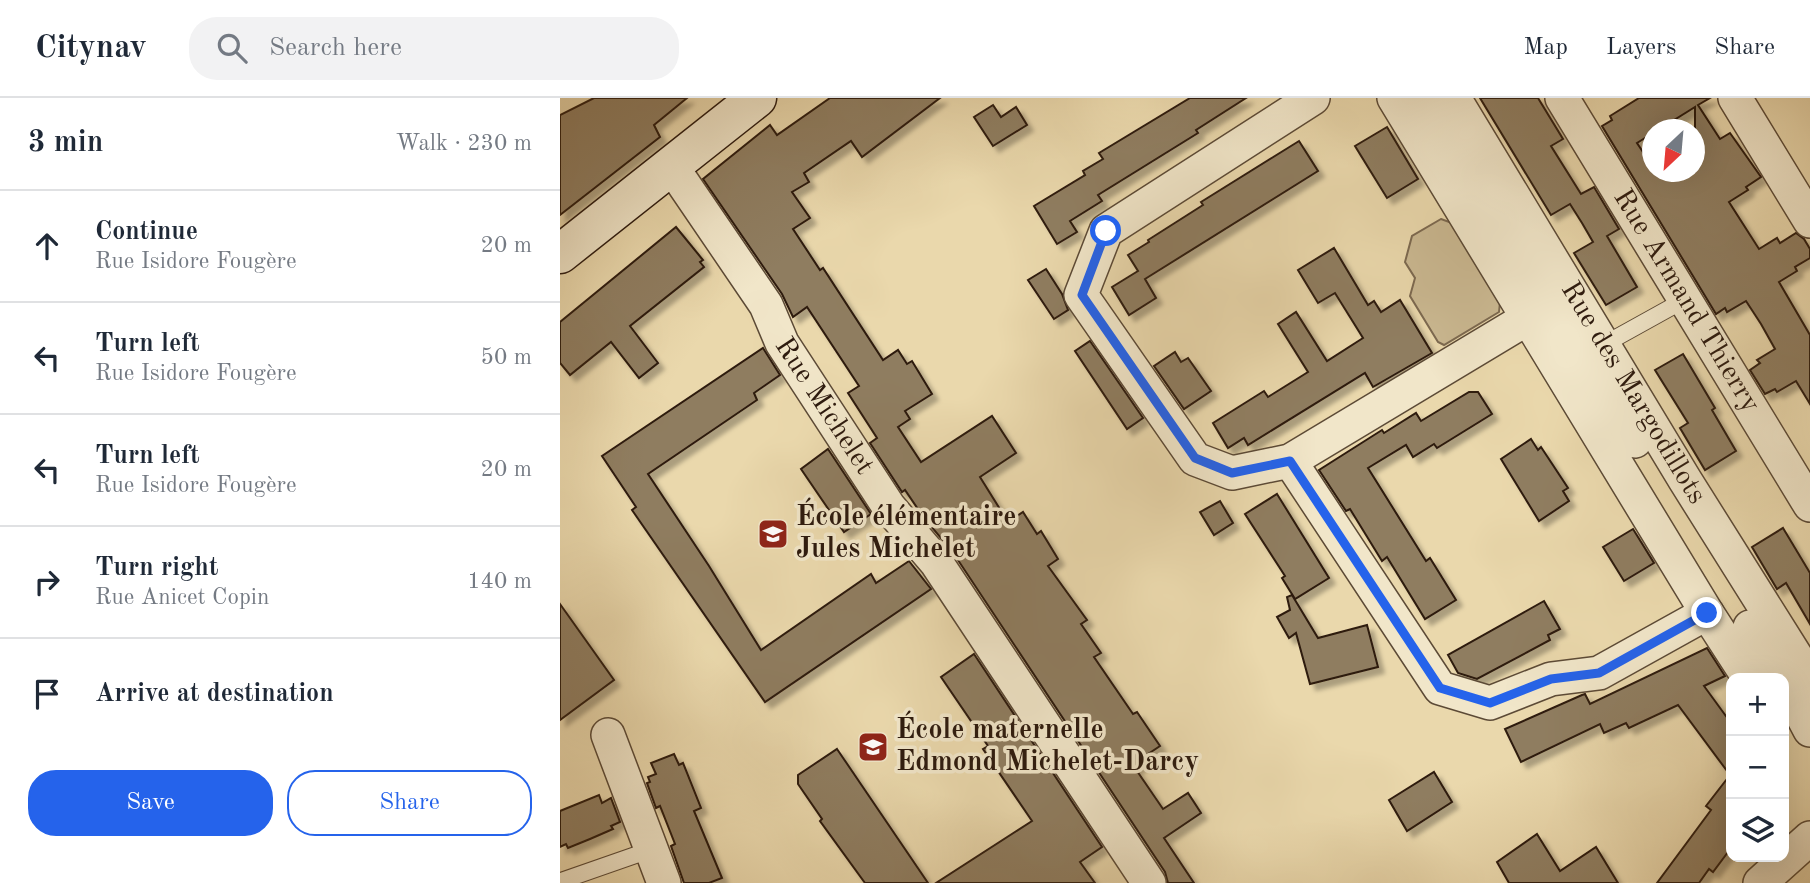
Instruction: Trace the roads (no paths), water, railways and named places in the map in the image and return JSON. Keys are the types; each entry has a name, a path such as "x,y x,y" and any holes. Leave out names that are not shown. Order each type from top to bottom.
{"main road":[{"path":"560,254 757,98"}],"street":[{"name":"Rue des Margodillots","path":"1394,98 1746,673"},
{"name":"Rue des Margodillots","path":"1423,98 1800,692"},
{"name":"Rue des Margodillots","path":"1454,98 1603,345 1800,692"},
{"name":"Rue Armand Thierry","path":"1562,98 1810,505"},
{"path":"1735,98 1810,221"},
{"path":"1301,101 1106,231 1082,295 1195,458 1232,473 1290,461 1528,318"},
{"name":"Rue Michelet","path":"672,167 766,305 782,343 889,507 936,562 1149,883"},
{"path":"1290,461 1440,688 1490,703 1551,679 1599,673 1707,613"},
{"path":"608,735 664,883"},
{"path":"1760,883 1810,838"}],"lane":[{"path":"1603,345 1686,299"},
{"path":"561,881 650,850"}],"place":[{"name":"École élémentaire Jules Michelet","path":"773,534"},
{"name":"École maternelle Edmond Michelet-Darcy","path":"873,747"}]}
